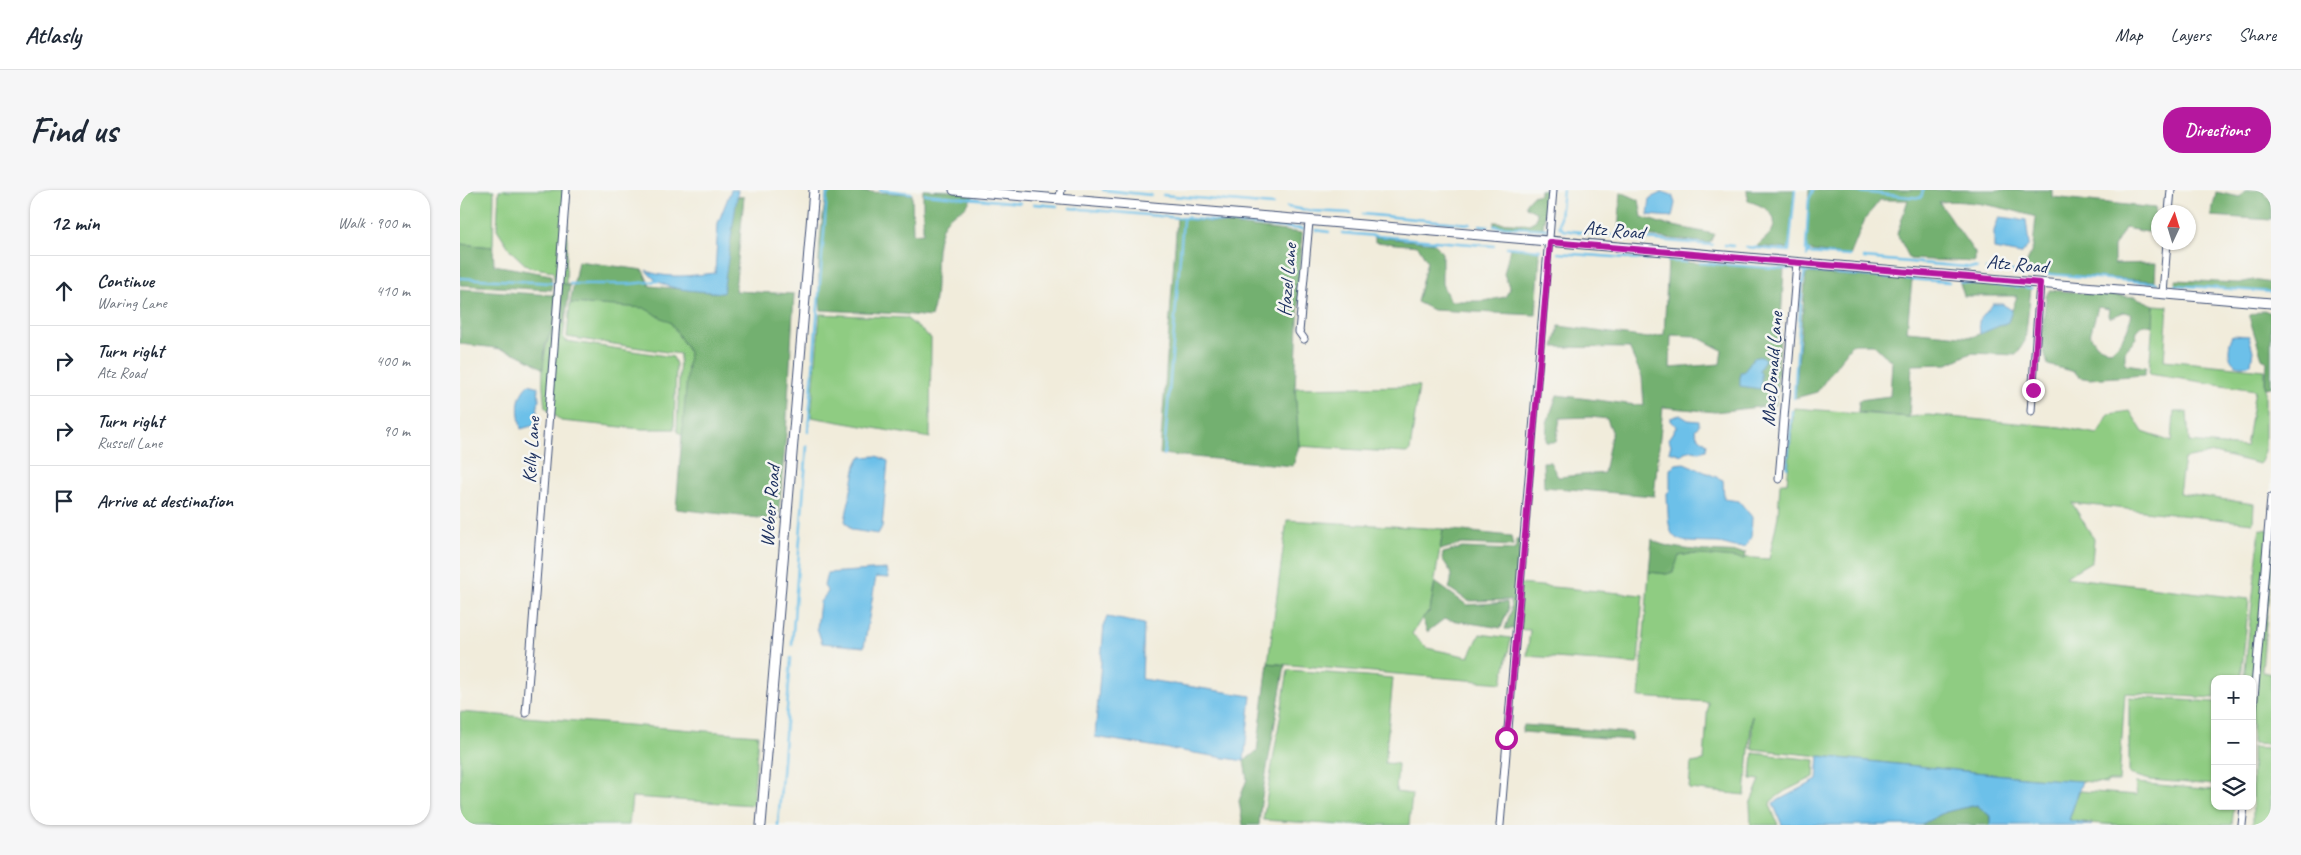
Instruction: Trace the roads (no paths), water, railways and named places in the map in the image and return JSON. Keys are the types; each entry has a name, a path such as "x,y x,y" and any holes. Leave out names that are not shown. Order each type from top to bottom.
{"street":[{"name":"Kelly Lane","path":"526,713 566,190"},
{"name":"Weber Road","path":"761,825 814,190"},
{"name":"Atz Road","path":"954,190 1060,194 1309,222 2271,303"},
{"path":"1500,825 1554,190"},
{"path":"2170,205 2171,190"},
{"name":"Hazel Lane","path":"1304,339 1299,332 1309,222"},
{"path":"2163,294 2166,250"},
{"name":"MacDonald Lane","path":"1780,479 1797,262"},
{"path":"2032,411 2040,283"},
{"path":"2252,720 2271,498"},
{"path":"2242,825 2244,810"}],"water":[{"path":"731,190 738,190 723,293 670,287 653,277 646,270 670,276 715,273 718,223"},
{"path":"1663,192 1672,195 1675,203 1672,217 1648,215 1650,198"},
{"path":"1999,217 2026,220 2029,245 2021,254 1994,249 1994,231"},
{"path":"1993,304 2002,304 2012,310 2008,322 1980,334 1979,321"},
{"path":"2233,335 2249,336 2253,351 2251,364 2243,366 2233,363 2230,358 2229,347"},
{"path":"1762,356 1765,359 1759,371 1761,373 1761,389 1740,386 1740,372 1744,372 1753,358"},
{"path":"529,384 538,387 539,399 535,425 521,429 520,399 521,394"},
{"path":"1680,415 1688,420 1699,421 1699,425 1695,430 1697,436 1707,444 1706,450 1684,452 1682,455 1669,451 1671,445 1668,439 1677,426 1670,421 1670,418"},
{"path":"877,456 888,461 882,527 878,534 852,530 845,521 856,465 860,457"},
{"path":"1684,463 1723,480 1724,499 1739,501 1752,517 1751,538 1745,547 1718,543 1689,542 1675,537 1669,522 1667,493 1670,490 1670,469 1676,464"},
{"path":"887,569 889,578 876,577 864,647 822,643 817,628 820,602 828,592 824,586 827,573"},
{"path":"1107,617 1144,624 1142,679 1251,696 1244,761 1095,737 1104,624"},
{"path":"1819,756 2033,778 2082,781 2069,820 2092,825 1990,825 1990,816 1977,805 1945,812 1920,825 1782,825 1773,803 1817,780"}],"waterway":[{"path":"808,432 827,194 841,190"},
{"path":"880,190 911,193"},
{"path":"1103,190 1151,195"},
{"path":"1563,190 1559,226 1563,230 1589,233"},
{"path":"1746,247 1789,251 1795,190"},
{"path":"1807,256 1809,251 1806,250 1809,199 1813,190"},
{"path":"1838,190 1921,198 1923,190"},
{"path":"925,194 1020,203"},
{"path":"1163,195 1273,205"},
{"path":"1034,204 1057,206"},
{"path":"1287,207 1313,211 1351,213"},
{"path":"1070,208 1303,229"},
{"path":"1362,214 1470,224"},
{"path":"1164,455 1183,219 1188,217"},
{"path":"1480,225 1488,226"},
{"path":"1498,226 1494,226 1547,229"},
{"path":"1316,230 1329,232"},
{"path":"1342,233 1494,246"},
{"path":"1603,235 1712,245"},
{"path":"1725,245 1733,246"},
{"path":"1507,247 1540,250"},
{"path":"1558,253 1656,260"},
{"path":"1807,253 1850,256"},
{"path":"1864,258 1977,268"},
{"path":"1668,261 1686,262"},
{"path":"1700,263 1789,269"},
{"path":"1986,269 2157,283"},
{"path":"1802,271 1949,282"},
{"path":"1794,398 1802,285 1805,271"},
{"path":"460,278 552,283"},
{"path":"570,284 629,284 659,281"},
{"path":"1960,282 2032,288"},
{"path":"2175,285 2271,292"},
{"path":"1787,468 1792,411"},
{"path":"792,645 807,446"},
{"path":"778,825 791,658"}]}
